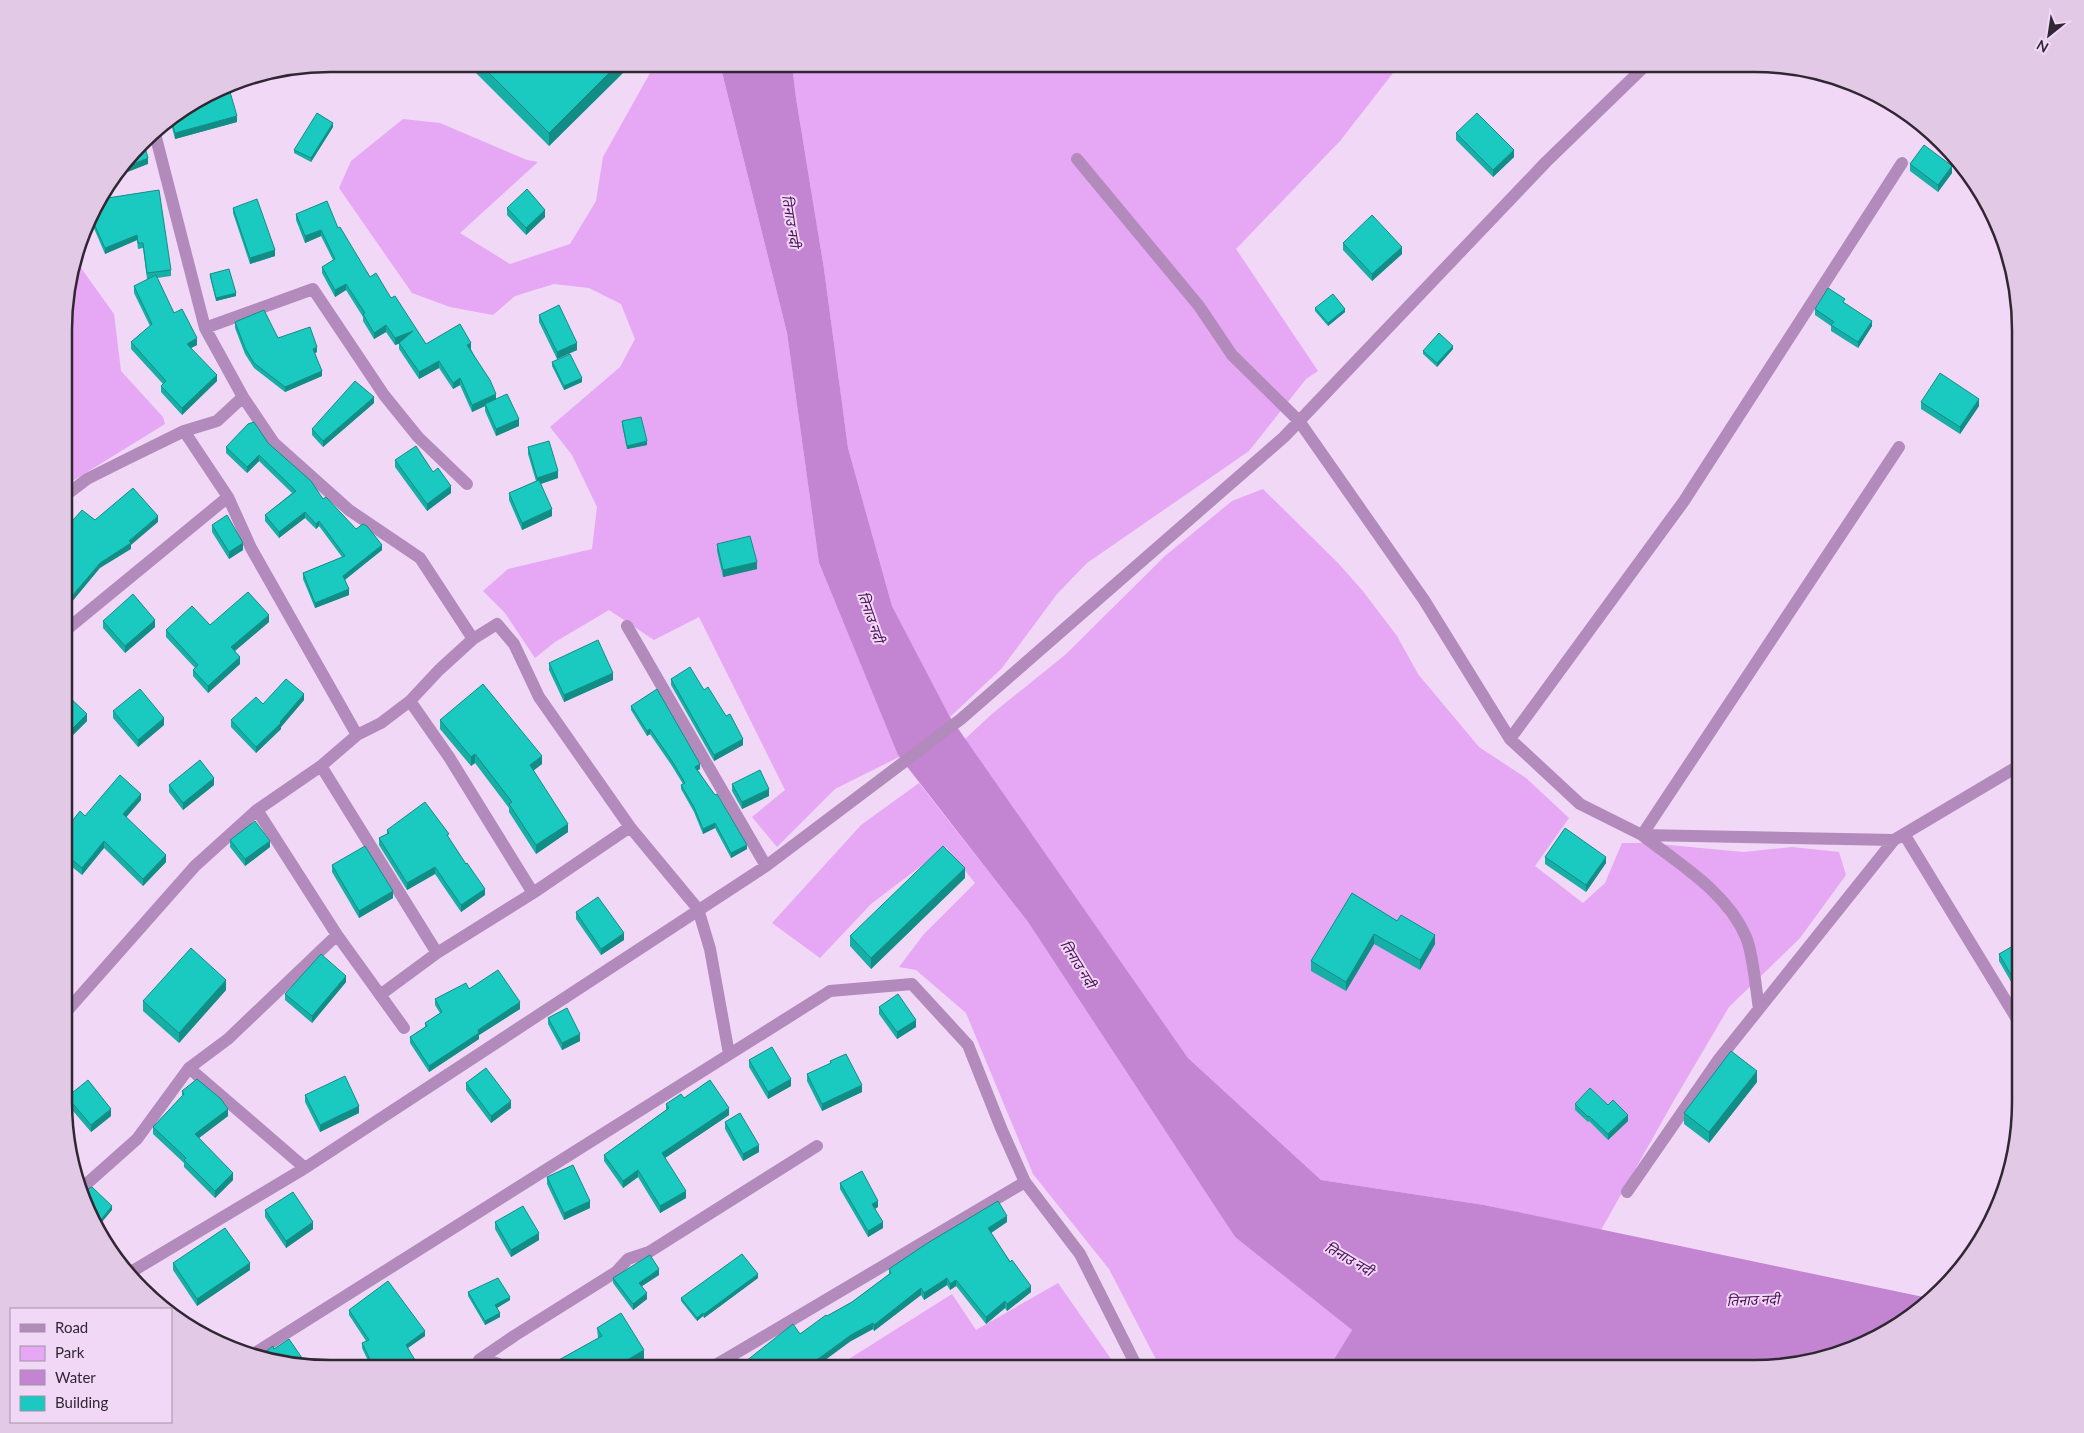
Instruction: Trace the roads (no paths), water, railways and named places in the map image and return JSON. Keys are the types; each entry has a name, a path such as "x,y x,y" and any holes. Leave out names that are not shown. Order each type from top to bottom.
{"street":[{"path":"134,1270 306,1168 766,866 961,718 1284,438 1546,162 1639,72"},
{"path":"156,140 205,328 243,397 274,443 348,510 420,558 473,639"},
{"path":"1077,159 1199,306 1232,356 1300,421 1424,600 1510,739 1580,804 1642,835 1714,892 1734,915 1746,938 1759,1009"},
{"path":"1510,739 1684,501 1902,163"},
{"path":"205,328 313,289 384,395 418,437 467,484"},
{"path":"72,490 87,478 184,431 217,421 243,397"},
{"path":"184,431 228,497 251,548 357,735"},
{"path":"1642,835 1899,447"},
{"path":"72,625 228,497"},
{"path":"72,1005 194,866 257,810 321,766 357,735 381,723 410,701 473,639 497,624 514,644 539,697 630,827 698,909 710,949 729,1054"},
{"path":"626,626 766,866"},
{"path":"410,701 449,757 533,894"},
{"path":"321,766 437,953"},
{"path":"1627,1192 1719,1059 1899,837 2011,770"},
{"path":"257,810 337,934 404,1028"},
{"path":"380,995 437,953 533,894 630,827"},
{"path":"1642,835 1899,837"},
{"path":"1899,837 2011,1010"},
{"path":"86,1185 137,1139 189,1068 228,1039 337,934"},
{"path":"259,1351 830,991 912,984 968,1045 1025,1182 1080,1254 1133,1360"},
{"path":"189,1068 306,1168"},
{"path":"479,1360 616,1272 628,1259 649,1252 817,1146"},
{"path":"724,1360 1025,1182"}],"water":[{"name":"तिनाउ नदी","path":"722,72 793,72 824,269 848,448 892,606 950,717 1188,1058 1321,1180 1484,1205 1924,1297 1883,1326 1852,1341 1804,1356 1771,1360 1334,1360 1352,1330 1235,1237 1028,922 898,755 819,563 787,333"}]}
